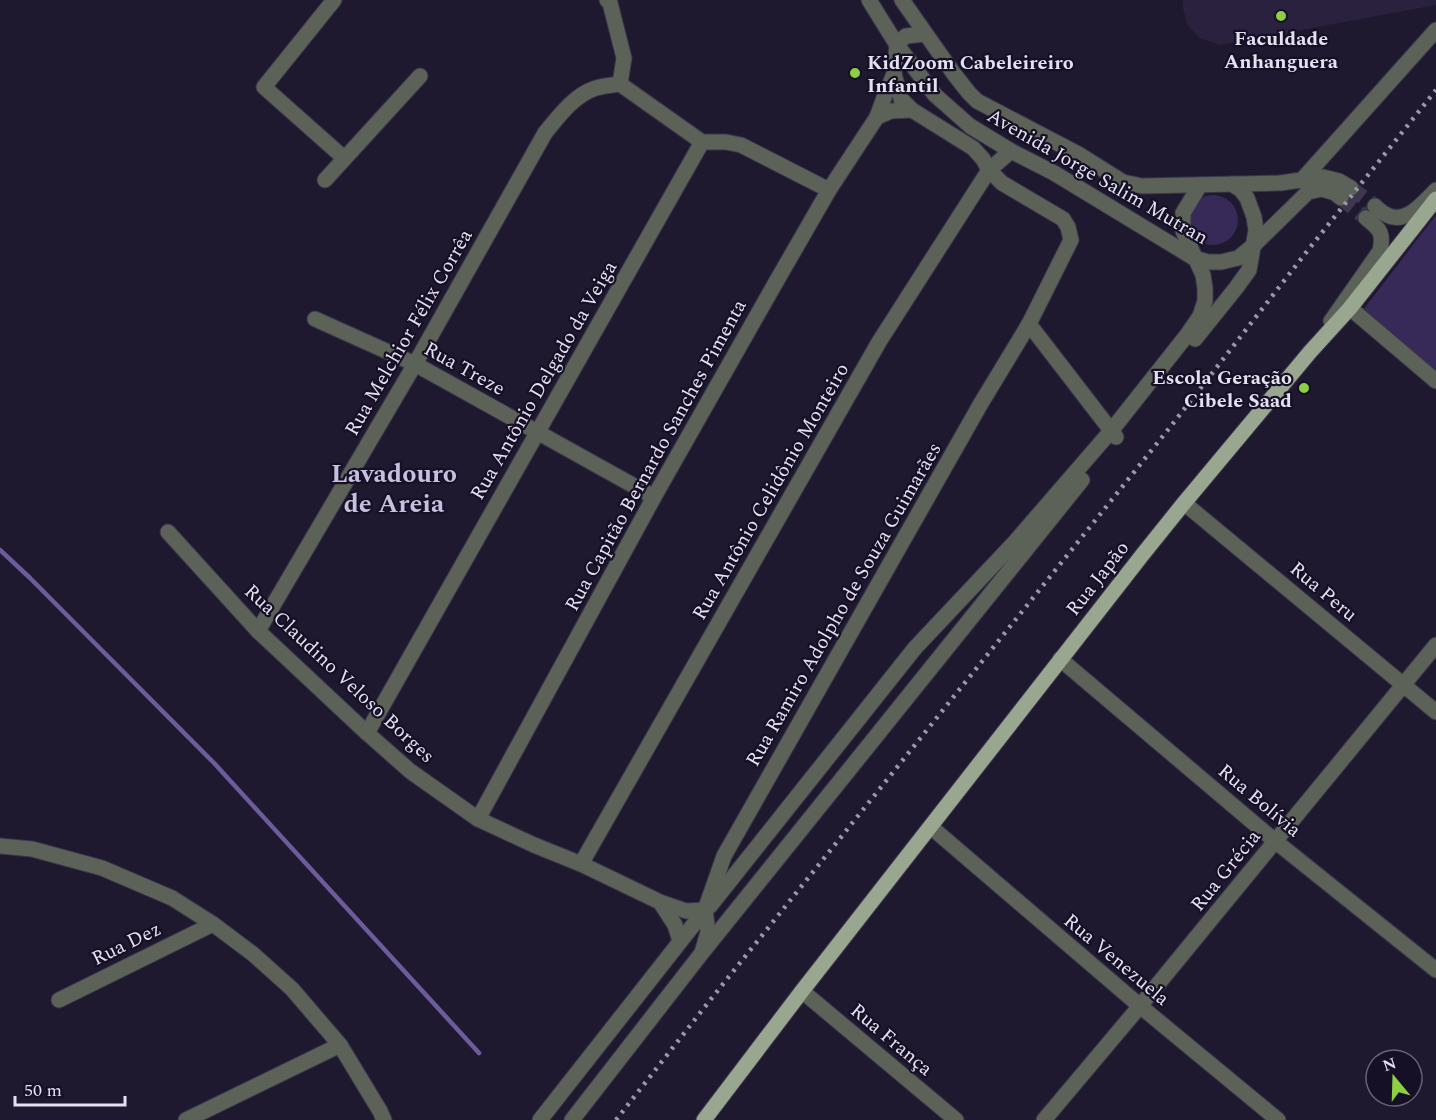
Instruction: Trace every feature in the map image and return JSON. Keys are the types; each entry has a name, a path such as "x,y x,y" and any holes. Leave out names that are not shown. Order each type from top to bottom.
{"main road":[{"name":"Rua Japão","path":"704,1120 1060,659 1184,503 1310,352 1350,308 1436,199"}],"street":[{"path":"334,0 264,87 344,158"},
{"path":"607,0 610,3 624,58 620,84 702,142 726,142 741,145 830,190"},
{"name":"Avenida Jorge Salim Mutran","path":"869,0 897,45 928,87 942,103 970,126 1054,173 1194,258 1208,262 1238,258 1308,192 1322,189 1335,193 1346,193 1339,181 1323,177 1301,181 1232,184 1142,186 1123,182 1080,155 977,101 959,81 902,0"},
{"path":"1301,181 1436,30"},
{"path":"897,45 906,36 925,34"},
{"name":"Rua Capitão Bernardo Sanches Pimenta","path":"478,819 654,497 830,190 877,117 894,74 897,45"},
{"path":"894,74 902,99 912,110"},
{"path":"325,180 420,76"},
{"name":"Rua Melchior Félix Corrêa","path":"258,631 415,364 545,133 564,110 582,94 597,87 620,84"},
{"path":"877,117 891,111 912,110"},
{"name":"Rua Ramiro Adolpho de Souza Guimarães","path":"705,910 724,856 980,405 1029,324 1071,240 1068,227 1063,219 1002,183 973,148 912,110"},
{"name":"Rua Antônio Delgado da Veiga","path":"367,733 702,142"},
{"name":"Rua Antônio Celidônio Monteiro","path":"581,864 879,342 989,170 1011,151"},
{"path":"540,1120 915,648 1114,434 1187,335 1200,316 1206,301 1203,275 1184,231 1183,213 1200,184"},
{"path":"572,1120 1114,434 1249,270 1256,230 1247,198 1232,184"},
{"path":"1310,352 1380,251 1383,239 1370,212 1401,218 1415,210 1436,190"},
{"path":"1350,308 1436,381"},
{"name":"Rua Treze","path":"315,319 415,364 654,497"},
{"path":"1029,324 1114,434"},
{"name":"Rua Peru","path":"1184,503 1436,712"},
{"name":"Rua Claudino Veloso Borges","path":"168,532 258,631 367,733 410,771 478,819 660,902 686,910 705,910"},
{"name":"Rua Grécia","path":"1044,1120 1436,645"},
{"name":"Rua Bolívia","path":"1060,659 1275,841 1436,970"},
{"name":"Rua Venezuela","path":"931,827 1140,1006 1278,1120"},
{"path":"0,846 32,849 102,868 172,898 213,924 253,954 292,989 340,1045 384,1120"},
{"path":"660,902 675,925 680,941"},
{"path":"701,954 708,932 705,910"},
{"name":"Rua Dez","path":"59,1000 213,924"},
{"name":"Rua França","path":"802,991 956,1120"},
{"path":"186,1120 340,1045"}],"shaded area":[{"name":"Faculdade Anhanguera","path":"1183,0 1436,0 1436,5 1220,45 1199,38 1187,24"},
{"path":"1213,195 1231,202 1238,220 1231,238 1213,245 1195,238 1188,220 1195,202"},
{"path":"1436,215 1436,372 1363,310"}],"waterway":[{"path":"0,550 214,763 479,1053"}],"tunnel":[{"path":"1351,188 1375,206"},
{"path":"1341,198 1366,218"}],"railway":[{"path":"616,1120 1171,426 1436,90"}],"place":[{"name":"Faculdade Anhanguera","path":"1281,16"},
{"name":"KidZoom Cabeleireiro Infantil","path":"855,73"},
{"name":"Escola Geração Cibele Saad","path":"1304,388"}],"district":[{"name":"Lavadouro de Areia","path":"394,488"}]}
